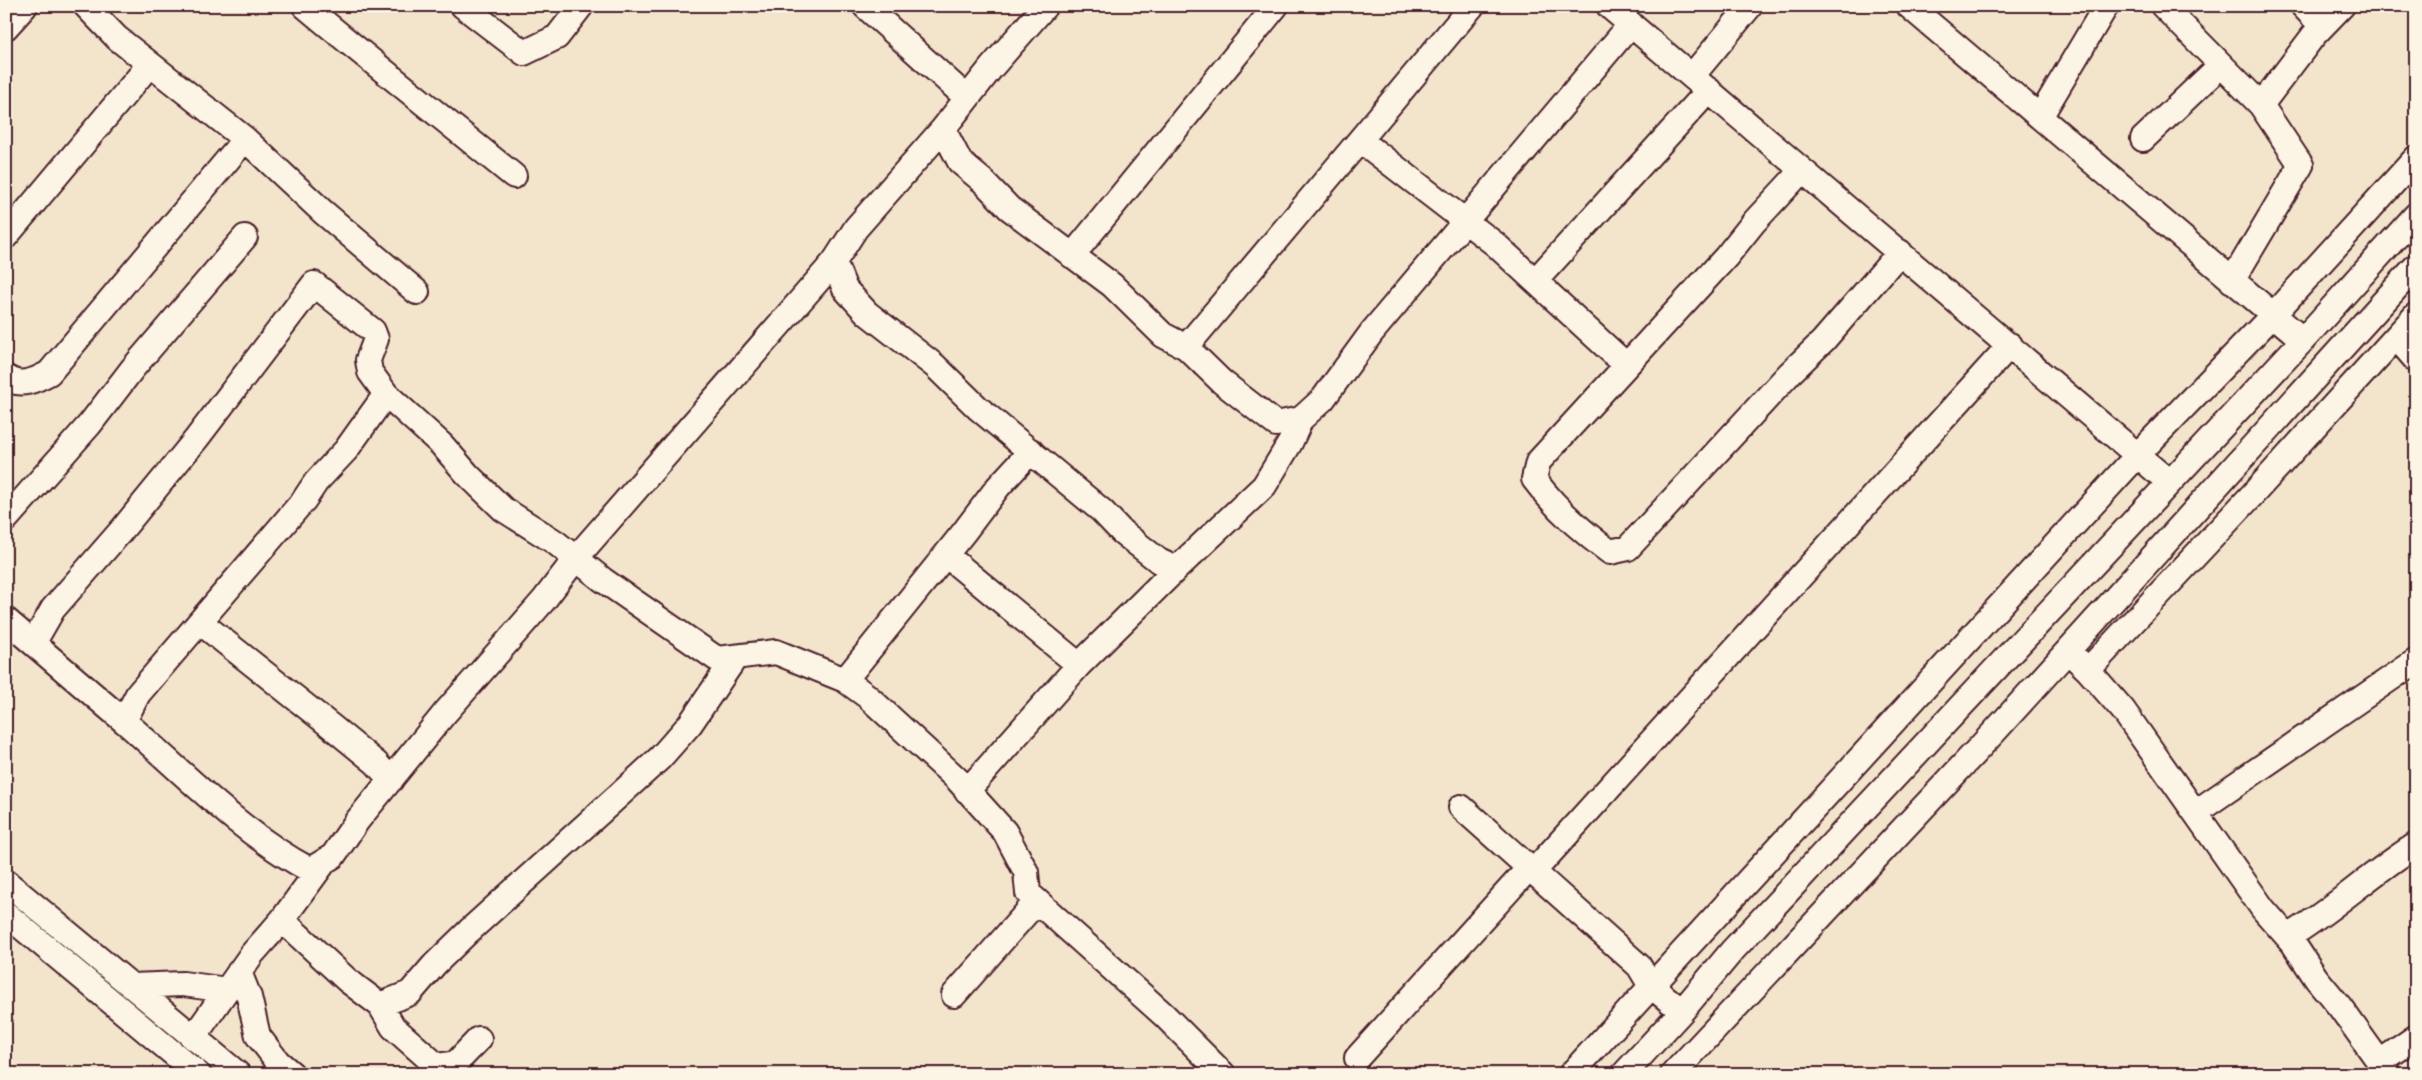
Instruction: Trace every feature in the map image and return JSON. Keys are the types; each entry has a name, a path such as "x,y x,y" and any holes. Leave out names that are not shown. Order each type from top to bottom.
{"street":[{"path":"6,26 25,6"},
{"path":"86,6 117,38 245,139 323,212 417,292"},
{"path":"305,6 431,111 514,176"},
{"path":"464,6 524,53 557,37 581,6"},
{"path":"865,6 967,98"},
{"path":"6,620 34,642 236,819 285,857 310,870 333,856 357,821 392,780 444,713 510,636 544,600 576,558 834,262 856,228 943,129 1045,6"},
{"path":"1072,256 1276,6"},
{"path":"1186,347 1472,6"},
{"path":"1609,6 2169,482"},
{"path":"1535,281 1700,83 1750,6"},
{"path":"1909,6 2303,340"},
{"path":"2040,117 2106,6"},
{"path":"2163,6 2261,105 2301,165 2232,280"},
{"path":"2304,6 2322,26"},
{"path":"2261,105 2322,26 2342,6"},
{"path":"967,791 1079,665 1176,569 1264,486 1290,443 1301,419 1324,399 1372,332 1466,223 1630,24"},
{"path":"6,236 150,64"},
{"path":"2143,139 2222,65"},
{"path":"943,129 960,162 984,182 1010,208 1112,285 1163,335 1186,347 1222,382 1276,424 1301,419"},
{"path":"6,377 9,380 30,383 49,373 245,139"},
{"path":"1360,140 1495,244 1626,365"},
{"path":"1571,1074 2138,454 2273,315 2416,158"},
{"path":"1800,168 1793,180 1726,257 1538,462 1534,479 1546,496 1584,533 1610,552 1628,548 1790,373 1823,341 1900,252"},
{"path":"1624,1074 1682,1011 1732,950 2303,340 2416,215"},
{"path":"6,519 90,424 138,362 245,237"},
{"path":"834,262 845,289 867,313 935,366 978,408 1031,451 1130,538 1158,561 1176,569"},
{"path":"1673,1074 1996,731 2416,266"},
{"path":"34,642 53,609 121,531 197,438 314,284 373,332 376,339 368,360 370,372 386,394 442,445 468,475 503,510 555,542 648,612 717,659 776,652 846,680 867,696 917,741 1005,832 1026,872 1028,893 1164,1015 1223,1074"},
{"path":"2088,670 2253,494 2416,315"},
{"path":"2396,337 2416,360"},
{"path":"1357,1058 2010,345"},
{"path":"124,721 138,694 304,500 316,482 346,450 386,394"},
{"path":"846,680 998,487 1031,451"},
{"path":"946,555 1079,665"},
{"path":"200,622 376,763 392,780"},
{"path":"2068,651 2088,670 2123,710 2263,909 2288,937 2316,978 2384,1068 2416,1037"},
{"path":"380,1005 410,993 435,964 469,931 660,758 690,724 735,658"},
{"path":"2196,812 2416,661"},
{"path":"1461,807 1639,966 1651,986 1682,1011"},
{"path":"2288,937 2309,924 2356,886 2416,845"},
{"path":"193,1038 233,981 282,920 325,861"},
{"path":"6,882 238,1074"},
{"path":"954,995 1037,901"},
{"path":"6,914 198,1074"},
{"path":"282,920 347,980 380,1005 393,1027 437,1066 456,1063 479,1039"},
{"path":"131,986 233,981 249,997 258,1036 278,1062 292,1074"}]}
